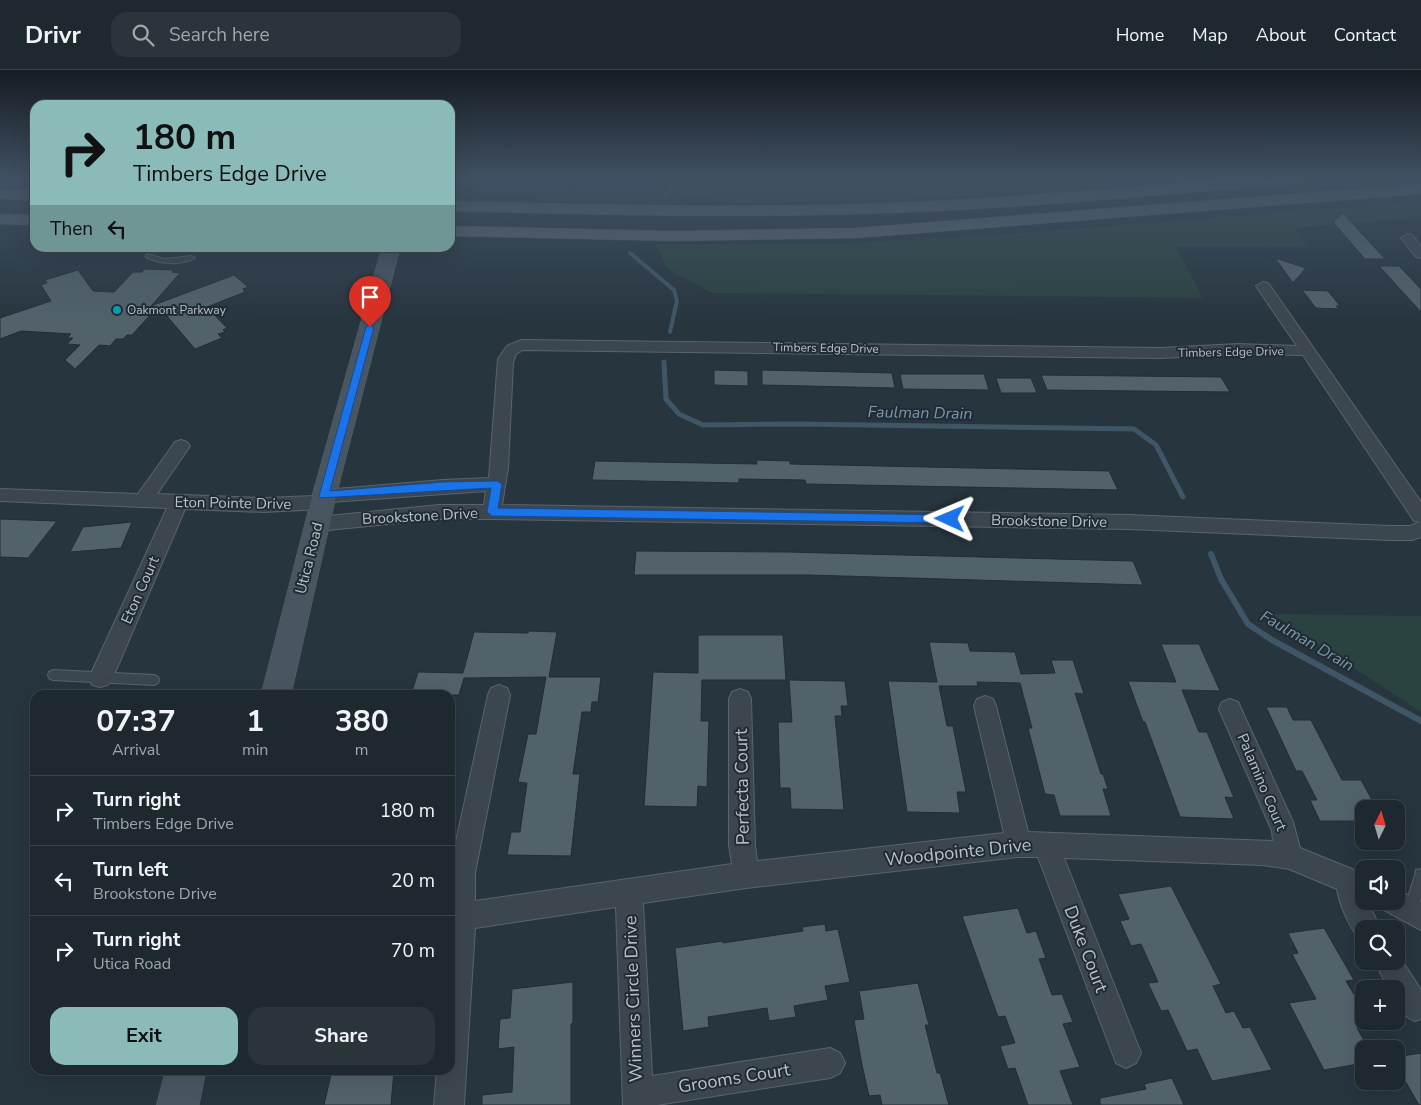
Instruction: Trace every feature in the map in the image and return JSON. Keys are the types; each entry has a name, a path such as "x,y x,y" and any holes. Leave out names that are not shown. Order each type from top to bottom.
{"main road":[{"path":"697,236 709,233 718,226"},
{"path":"455,231 697,236 828,234 962,226"},
{"name":"Utica Road","path":"277,690 321,507 390,252"},
{"path":"178,1105 185,1075"}],"street":[{"path":"1406,238 1421,254"},
{"path":"1263,286 1421,516"},
{"name":"Timbers Edge Drive","path":"492,512 497,484 505,363 507,354 513,348 521,345 1154,353 1238,349 1308,351"},
{"name":"Eton Pointe Drive","path":"143,500 181,446"},
{"name":"Brookstone Drive","path":"321,507 443,486 497,484"},
{"name":"Eton Pointe Drive","path":"0,495 321,507"},
{"name":"Eton Court","path":"100,678 179,502"},
{"name":"Brookstone Drive","path":"321,507 439,512 1119,522 1390,533 1412,533 1421,530"},
{"path":"455,949 456,918 462,873 499,695"},
{"name":"Perfecta Court","path":"740,699 742,845 746,875"},
{"path":"985,706 1019,844"},
{"name":"Palamino Court","path":"1230,709 1284,831 1289,856"},
{"name":"Woodpointe Drive","path":"456,918 746,875 1019,844 1263,852 1289,856 1355,883"},
{"name":"Duke Court","path":"1048,844 1053,865 1126,1053"},
{"path":"1355,886 1350,891 1355,906"},
{"name":"Winners Circle Drive","path":"629,892 638,1099"},
{"path":"1393,970 1415,1007"},
{"name":"Grooms Court","path":"638,1099 830,1063"},
{"path":"450,1105 451,1075"}],"lane":[{"path":"148,256 156,261 177,262 192,258"},
{"path":"52,675 154,680"},
{"path":"1408,909 1421,875"}],"green space":[{"path":"1106,226 1314,226 1295,228 1309,247 1176,247 1203,298 712,293 668,269 655,244 840,244"},
{"path":"1272,614 1421,616 1421,712"}],"building":[{"path":"1337,226 1355,226 1385,259 1365,259"},
{"path":"1275,258 1306,268 1293,283"},
{"path":"1379,266 1399,266 1421,289 1421,312"},
{"name":"Oakmont Parkway","path":"144,269 174,270 172,272 180,273 151,306 234,275 248,287 243,289 245,292 207,307 227,328 223,330 225,332 218,334 222,338 195,349 166,315 151,314 132,335 127,335 123,339 116,339 110,346 99,345 75,369 65,360 80,345 67,344 73,338 67,338 71,334 21,331 0,339 0,318 51,301 41,285 47,283 45,280 78,270 93,291 114,292 133,272 142,272"},
{"path":"1302,290 1328,291 1340,306 1336,306 1339,309 1316,308"},
{"path":"714,370 748,371 748,386 714,385"},
{"path":"762,370 892,373 895,388 762,385"},
{"path":"900,374 984,374 989,390 903,389"},
{"path":"1041,375 1221,377 1230,392 1047,390"},
{"path":"996,378 1031,378 1037,393 1001,393"},
{"path":"756,460 790,461 790,464 1109,471 1118,490 806,484 805,480 739,479 739,483 592,480 595,461 757,464"},
{"path":"0,519 57,521 28,558 0,557"},
{"path":"132,522 121,548 70,552 83,527"},
{"path":"636,551 787,552 1133,561 1143,585 809,575 634,575"},
{"path":"529,631 557,632 549,677 601,677 598,702 592,702 591,712 582,712 573,774 580,774 571,856 507,855 511,832 520,832 527,783 518,782 528,734 536,734 546,677 464,678 459,695 455,695 455,690 413,690 418,672 463,673 474,632 528,633"},
{"path":"698,635 783,635 786,680 702,680 701,721 709,721 707,787 698,786 697,807 644,806 653,672 698,673"},
{"path":"929,642 968,643 970,651 1015,652 1021,674 1055,673 1051,660 1073,660 1084,694 1075,693 1101,774 1103,774 1108,789 1103,789 1111,816 1060,816 1054,795 1045,794 1028,728 1032,728 1020,683 977,682 978,686 939,686 947,726 953,726 966,792 957,792 960,813 907,812 888,681 937,682"},
{"path":"1161,644 1199,644 1220,691 1182,690 1199,732 1207,732 1234,798 1225,797 1234,819 1180,817 1128,681 1176,682"},
{"path":"789,680 845,681 848,706 841,706 842,716 835,716 844,810 791,809 790,788 780,788 778,722 792,722"},
{"path":"1266,707 1287,707 1293,720 1311,720 1342,780 1361,780 1372,800 1355,800 1355,821 1320,821 1310,800 1317,800 1302,771 1296,771"},
{"path":"1171,886 1221,984 1213,986 1226,1013 1234,1011 1243,1028 1250,1027 1272,1070 1212,1081 1197,1049 1187,1051 1168,1010 1161,1011 1148,983 1158,982 1141,944 1131,946 1120,921 1129,919 1118,894"},
{"path":"1018,908 1027,933 1036,931 1046,958 1039,959 1052,995 1062,994 1073,1022 1063,1024 1080,1067 1060,1071 1073,1105 1028,1105 1015,1068 1008,1069 1000,1046 1015,1043 1005,1016 998,1017 962,916"},
{"path":"825,924 826,931 838,929 850,982 825,986 828,1000 794,1006 796,1017 769,1021 767,1008 708,1017 709,1027 683,1031 675,948 803,931 802,927"},
{"path":"1324,928 1354,980 1346,981 1355,996 1355,1030 1358,1030 1364,1040 1355,1040 1355,1065 1324,1070 1289,1003 1316,999 1292,954 1298,953 1288,933"},
{"path":"573,982 571,1105 482,1105 482,1095 512,1092 514,1047 498,1049 500,1019 510,1018 512,989"},
{"path":"918,983 929,1025 925,1025 937,1073 940,1073 949,1105 882,1105 880,1095 869,1096 862,1065 854,1020 864,1019 859,991"},
{"path":"1421,1053 1421,1105 1419,1105 1405,1081 1405,1056"},
{"path":"331,1075 394,1075 391,1105 324,1105"},
{"path":"1172,1078 1184,1105 1100,1105 1100,1098 1146,1089 1144,1084"}],"waterway":[{"name":"Faulman Drain","path":"630,253 674,290 677,301 670,332"},
{"name":"Faulman Drain","path":"664,362 666,399 679,414 703,425 796,424 1134,429 1156,445 1183,497"},
{"name":"Faulman Drain","path":"1211,554 1221,579 1248,624 1272,640 1421,721"}],"place":[{"name":"Oakmont Parkway","path":"117,310"}],"route":[{"path":"370,327 324,496 443,486 497,484 492,512 950,519"}]}
